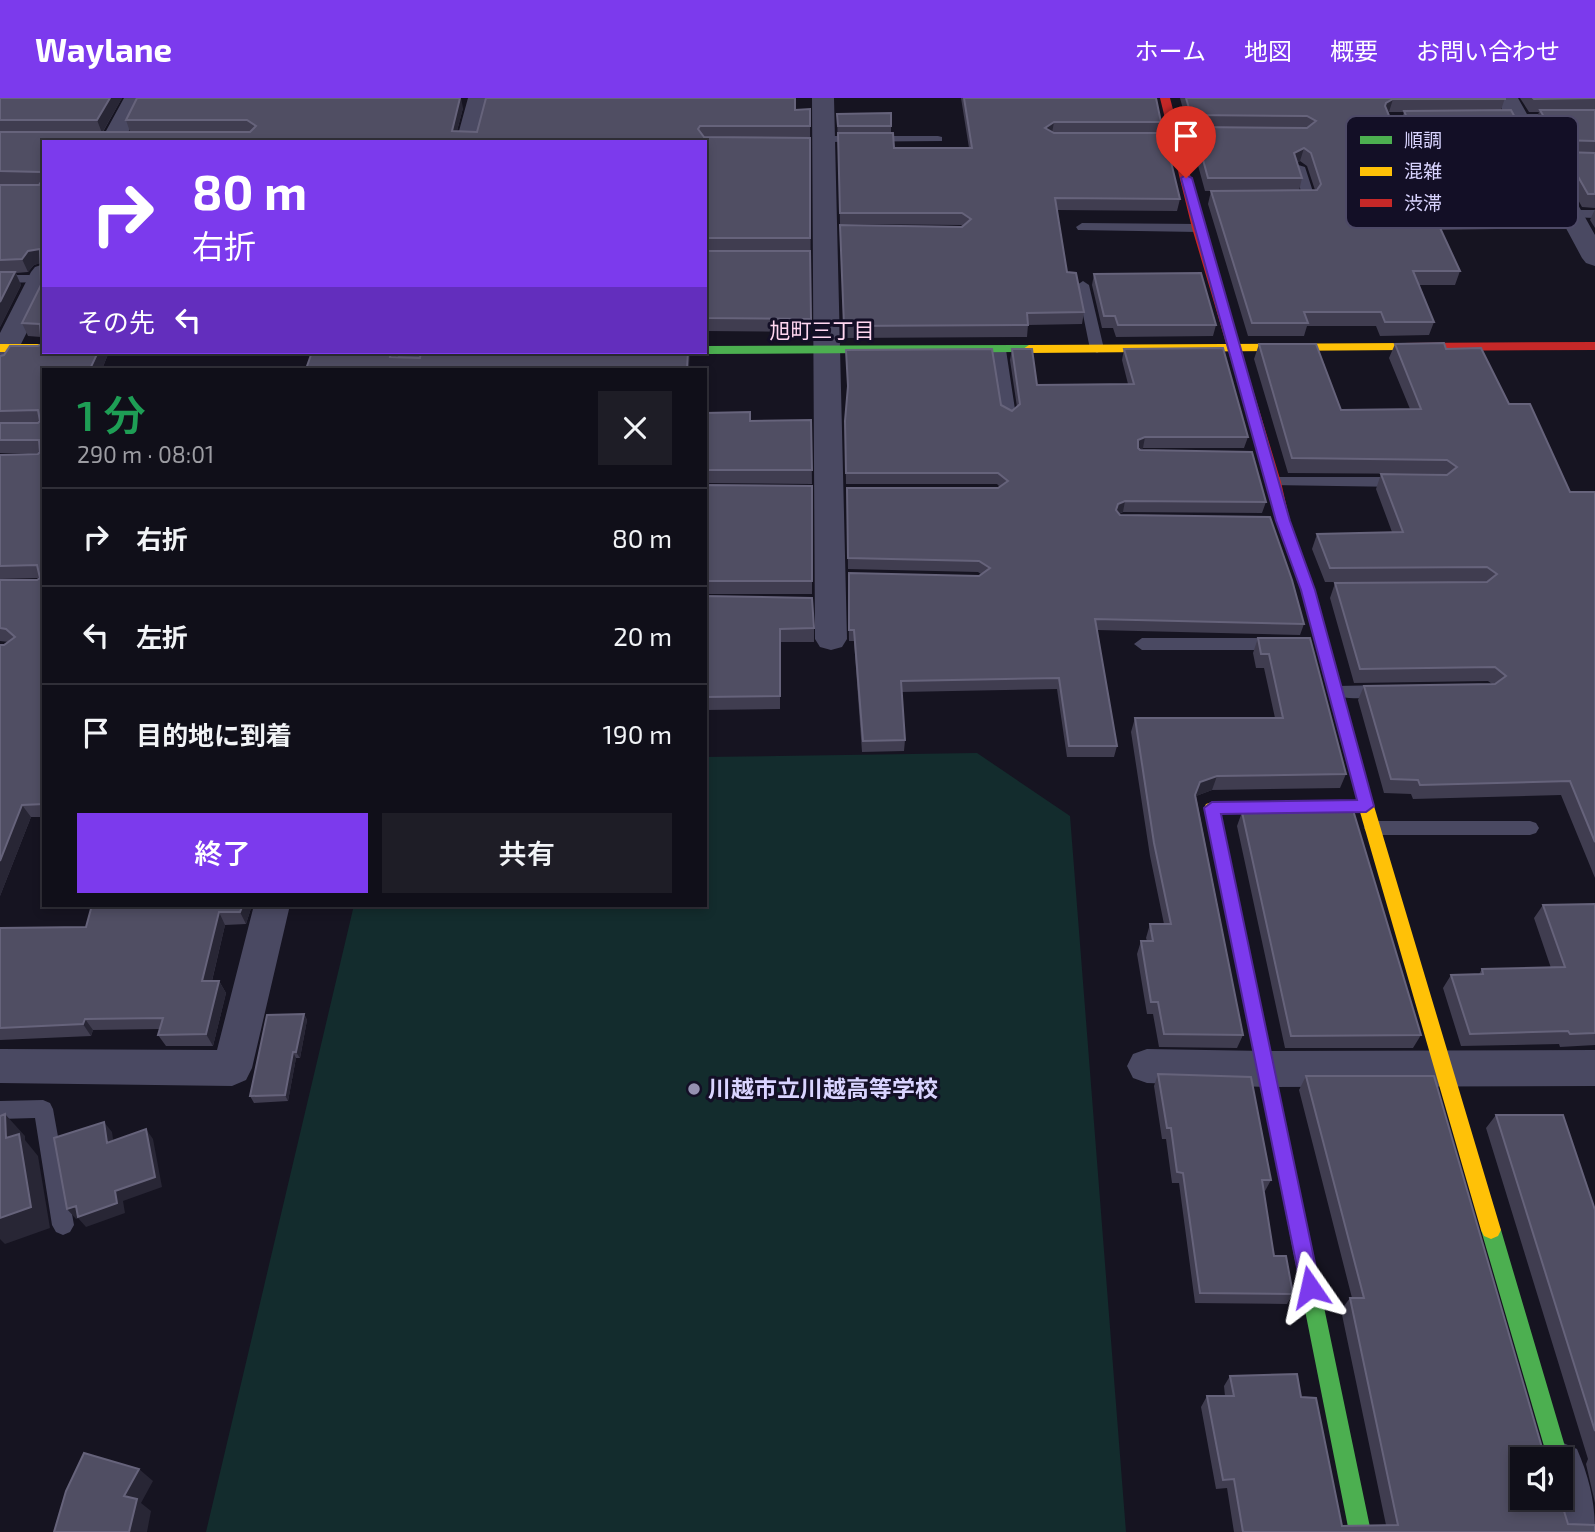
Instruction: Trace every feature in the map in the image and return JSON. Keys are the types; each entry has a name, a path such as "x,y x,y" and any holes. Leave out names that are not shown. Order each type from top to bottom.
{"street":[{"path":"113,139 135,98"},
{"path":"823,98 819,143 832,231 818,258 827,351 828,489 837,576 824,603 831,639"},
{"path":"1165,98 1198,198 1198,228 1235,348 1259,456 1274,482 1277,521 1315,590 1308,644 1337,692 1366,806 1555,1447"},
{"path":"467,140 474,101"},
{"path":"1578,227 1595,258"},
{"path":"2,352 42,276"},
{"path":"707,350 1595,346"},
{"path":"2,352 42,348"},
{"path":"1360,1532 1212,808 1366,806"},
{"path":"0,1066 232,1068 272,907"},
{"path":"1147,1066 1266,1069 1595,1068"},
{"path":"1573,1505 1581,1532"}],"lane":[{"path":"1493,116 1512,107 1595,117"},
{"path":"819,143 938,139"},
{"path":"1578,165 1595,160"},
{"path":"1283,198 1309,198 1299,167"},
{"path":"1082,227 1198,228"},
{"path":"0,279 42,276"},
{"path":"1083,285 1097,349"},
{"path":"999,350 1009,416"},
{"path":"1274,482 1413,482"},
{"path":"1142,644 1308,644"},
{"path":"1337,692 1406,691"},
{"path":"1373,828 1530,828"},
{"path":"0,1110 43,1109 63,1225"}],"green space":[{"name":"川越市立川越高等学校","path":"977,753 1070,816 1126,1532 206,1532 354,907 707,907 707,757"}],"building":[{"path":"0,98 110,98 97,120 0,120"},
{"path":"137,98 460,98 452,131 477,132 486,98 795,98 795,110 810,109 810,126 700,126 698,129 704,137 810,138 810,238 707,238 707,140 42,140 41,336 40,324 22,323 41,285 40,249 28,251 22,259 0,260 0,185 39,185 41,172 0,171 0,132 250,132 256,126 247,120 126,120"},
{"path":"964,98 1156,98 1161,122 1054,122 1045,128 1054,133 1164,133 1180,199 1055,198 1067,272 1076,273 1084,312 1027,313 1028,325 844,326 840,225 962,227 971,219 962,213 840,213 838,133 893,133 894,148 972,148"},
{"path":"1186,98 1505,98 1393,99 1385,106 1389,116 1346,116 1346,228 1440,228 1460,271 1413,271 1434,322 1385,322 1381,312 1304,312 1308,323 1252,323 1211,191 1317,190 1321,184 1311,153 1304,148 1294,153 1302,178 1208,178 1194,127 1307,128 1316,121 1307,116 1191,115"},
{"path":"1533,98 1595,98 1534,99"},
{"path":"1511,110 1514,116 1406,116 1404,111"},
{"path":"1540,110 1595,110 1595,141 1578,141 1578,116 1543,116"},
{"path":"891,113 891,126 838,126 837,114"},
{"path":"1578,152 1595,153 1595,194 1588,194 1578,176"},
{"path":"707,251 810,251 811,319 707,318"},
{"path":"0,272 15,272 0,302"},
{"path":"1201,273 1216,325 1118,325 1115,316 1104,316 1094,274"},
{"path":"1444,343 1446,349 1481,348 1509,404 1530,404 1570,492 1595,492 1595,842 1570,781 1420,785 1418,780 1391,779 1364,686 1495,684 1506,676 1495,667 1360,669 1335,583 1487,582 1497,574 1487,567 1330,568 1317,534 1403,532 1381,474 1447,475 1457,467 1447,460 1292,458 1259,344 1316,344 1341,410 1421,409 1395,344"},
{"path":"42,344 42,354 97,354 90,368 42,368 42,804 22,805 0,861 0,645 15,637 6,629 0,628 0,580 40,578 37,565 0,566 0,455 40,452 39,440 0,440 0,423 40,421 38,410 0,411 0,356 4,355 10,346"},
{"path":"1223,348 1248,437 1145,437 1138,440 1138,448 1252,452 1266,502 1125,501 1118,504 1116,510 1120,515 1270,517 1304,624 1095,619 1117,746 1069,746 1059,678 901,681 905,740 863,741 854,630 849,630 849,573 979,576 990,568 979,561 848,558 847,488 998,488 1008,481 998,473 846,473 846,350 992,349 1001,405 1012,411 1020,404 1012,349 1032,349 1037,385 1134,384 1124,349"},
{"path":"311,354 391,354 390,357 420,358 421,354 688,354 687,368 306,368"},
{"path":"750,412 750,421 811,420 812,470 707,470 707,413"},
{"path":"707,485 812,486 812,581 707,581"},
{"path":"707,596 812,598 814,628 780,629 780,696 707,697"},
{"path":"1258,638 1310,638 1346,774 1217,776 1200,782 1195,795 1243,1035 1164,1034 1158,1002 1151,1002 1141,941 1153,941 1150,924 1171,924 1154,843 1135,718 1283,718 1269,654 1261,654"},
{"path":"1353,810 1421,1035 1291,1036 1242,812"},
{"path":"1595,904 1595,1033 1570,1034 1568,1031 1470,1034 1451,975 1483,974 1482,969 1565,967 1543,905"},
{"path":"91,907 242,907 240,912 219,912 202,981 219,981 206,1034 158,1035 163,1018 85,1019 83,1024 0,1028 0,928 86,927"},
{"path":"304,1014 285,1095 250,1096 267,1015"},
{"path":"1158,1074 1251,1077 1271,1180 1262,1180 1274,1256 1286,1256 1293,1294 1200,1293 1183,1173 1177,1172 1171,1128 1167,1128"},
{"path":"1306,1076 1434,1076 1542,1447 1510,1447 1510,1510 1564,1510 1568,1524 1595,1525 1595,1532 1243,1532 1234,1479 1223,1480 1207,1396 1234,1396 1230,1376 1297,1374 1301,1397 1316,1398 1342,1526 1398,1525 1350,1298 1364,1298"},
{"path":"5,1114 6,1138 19,1134 31,1207 0,1218 0,1116"},
{"path":"1496,1115 1563,1115 1595,1210 1595,1431"},
{"path":"104,1122 107,1143 146,1129 155,1177 115,1191 117,1203 78,1217 76,1206 67,1209 54,1138"},
{"path":"84,1453 139,1469 124,1496 137,1499 129,1532 54,1532 66,1491"}],"traffic: fast":[{"path":"707,350 1029,349"},
{"path":"1242,953 1360,1532"},
{"path":"1491,1230 1555,1447"}],"traffic: slow":[{"path":"1029,349 1401,347"},
{"path":"0,348 42,348"},
{"path":"1329,668 1366,806 1491,1230"},
{"path":"1242,953 1212,808 1366,806"}],"traffic: jam":[{"path":"1165,98 1198,228 1274,482 1283,521 1308,590 1329,668"},
{"path":"1401,347 1595,346"}],"place":[{"name":"川越市立川越高等学校","path":"694,1089"}],"district":[{"name":"旭町三丁目","path":"822,331"}],"route":[{"path":"1186,178 1283,521 1308,590 1366,806 1212,808 1310,1287"}]}
